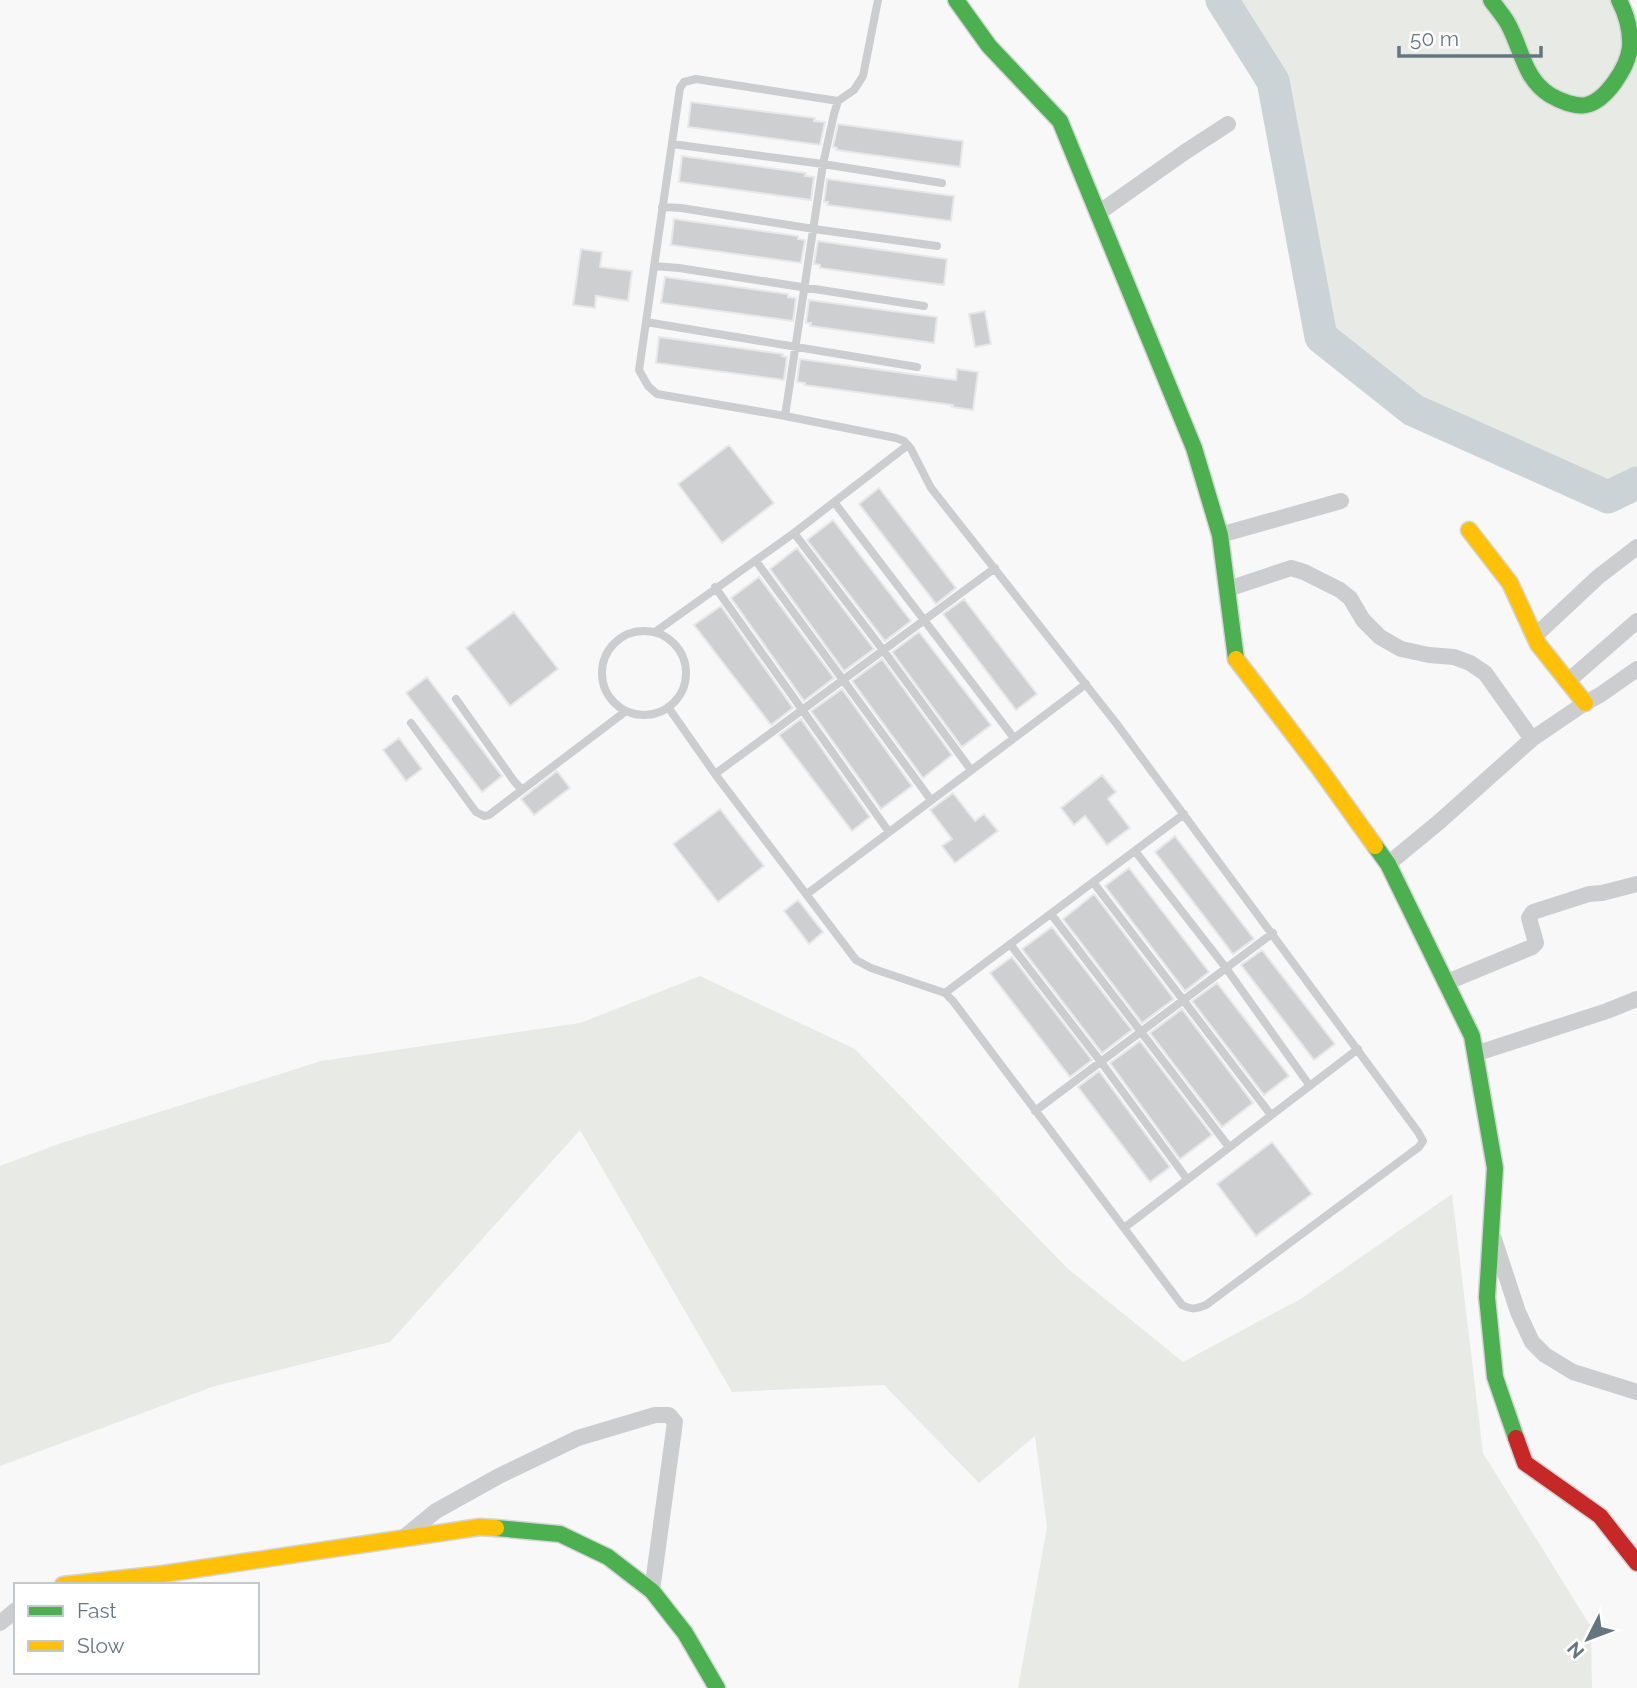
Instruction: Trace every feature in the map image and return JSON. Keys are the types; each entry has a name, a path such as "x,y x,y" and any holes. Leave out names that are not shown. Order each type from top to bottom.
{"street":[{"path":"956,0 989,46 1059,121 1194,448 1220,535 1235,658 1388,864 1472,1037 1495,1168 1487,1297 1495,1377 1525,1463 1600,1516 1637,1563"},
{"path":"1491,0 1506,21 1530,78 1553,97 1572,105 1588,105 1600,97 1626,64 1630,47 1625,12 1619,0"},
{"path":"1097,214 1228,124"},
{"path":"1220,535 1341,501"},
{"path":"1469,530 1510,583 1538,644 1585,703"},
{"path":"1535,636 1598,577 1637,547"},
{"path":"1228,589 1291,568 1304,572 1340,590 1350,598 1363,620 1380,637 1401,649 1429,656 1454,657 1485,673 1532,739"},
{"path":"1567,682 1637,621"},
{"path":"1388,864 1532,739 1637,669"},
{"path":"1445,982 1532,947 1536,943 1529,918 1533,912 1589,894 1637,884"},
{"path":"1475,1054 1637,999"},
{"path":"1491,1230 1518,1312 1532,1342 1554,1362 1573,1372 1637,1392"},
{"path":"403,1538 436,1511 499,1476 578,1438 655,1415 669,1415 675,1422 652,1591"},
{"path":"81,1583 163,1574 480,1527 560,1534 608,1557 652,1591 685,1633 718,1688"},
{"path":"0,1623 14,1612"}],"lane":[{"path":"785,416 823,164 834,114 838,101 854,90 863,76 878,0"},
{"path":"668,707 715,774 856,960 871,968 945,993 1182,1305 1196,1309 1206,1305 1419,1147 1423,1141 1184,814 1086,684 931,488 908,445 896,438 657,394 648,386 639,370 671,144 680,88 684,82 696,79 838,101"},
{"path":"671,144 942,183"},
{"path":"662,206 937,246"},
{"path":"654,266 924,306"},
{"path":"646,322 917,367"},
{"path":"655,632 794,533 908,445"},
{"path":"834,502 1014,738"},
{"path":"794,533 971,770"},
{"path":"756,561 931,800"},
{"path":"715,774 995,568"},
{"path":"715,587 889,832"},
{"path":"646,630 672,641 683,656 684,685 675,701 668,707 643,715 626,711 611,699 602,682 602,662 618,639 636,631 646,630"},
{"path":"807,894 1086,684"},
{"path":"456,699 522,790"},
{"path":"411,723 476,812 484,816 489,815 626,711"},
{"path":"945,993 1184,814"},
{"path":"1135,851 1226,968 1310,1086"},
{"path":"1093,883 1271,1115"},
{"path":"1051,914 1229,1147"},
{"path":"1035,1111 1273,933"},
{"path":"1010,944 1187,1180"},
{"path":"1124,1228 1358,1049"}],"shaded area":[{"path":"1222,0 1618,0 1637,15 1637,483 1608,497 1413,410 1321,337 1273,81"},
{"path":"700,976 855,1049 1067,1268 1183,1362 1302,1298 1452,1194 1483,1453 1591,1627 1592,1688 1018,1688 1047,1527 1035,1436 979,1483 884,1385 732,1392 580,1130 390,1342 215,1386 0,1466 0,1166 61,1143 321,1061 580,1023"}],"building":[{"path":"691,102 815,118 814,121 825,122 820,145 688,127"},
{"path":"838,124 963,141 960,167 836,150 837,148 833,147"},
{"path":"682,156 806,173 805,176 814,177 811,200 679,182"},
{"path":"827,179 954,196 951,221 827,205 828,202 824,202"},
{"path":"674,219 798,236 798,239 805,240 801,263 671,245"},
{"path":"818,241 947,259 944,285 820,268 820,265 814,264"},
{"path":"581,249 602,252 600,267 632,271 628,301 596,296 595,308 573,305"},
{"path":"665,277 788,294 788,297 796,298 793,321 661,303"},
{"path":"809,300 937,317 934,343 810,326 811,323 806,323"},
{"path":"985,311 991,344 975,347 969,314"},
{"path":"659,337 783,354 782,356 787,357 784,380 656,363"},
{"path":"800,359 956,380 957,369 978,372 973,410 804,385 805,383 797,382"},
{"path":"729,445 774,503 722,543 678,484"},
{"path":"879,488 956,588 936,604 859,504"},
{"path":"833,520 911,621 885,641 807,540"},
{"path":"797,548 874,649 844,671 770,569"},
{"path":"759,577 834,678 804,701 731,598"},
{"path":"964,599 1037,694 1016,710 943,614"},
{"path":"721,606 793,708 771,725 694,625"},
{"path":"514,612 558,669 510,706 466,648"},
{"path":"919,632 991,725 962,747 892,652"},
{"path":"882,659 952,755 923,778 852,681"},
{"path":"427,677 502,776 482,792 406,693"},
{"path":"842,689 912,786 881,809 811,711"},
{"path":"801,719 870,817 852,831 779,735"},
{"path":"399,738 422,769 406,781 383,750"},
{"path":"557,771 570,788 534,815 521,799"},
{"path":"1102,775 1116,792 1108,799 1130,828 1107,845 1085,816 1074,825 1061,808"},
{"path":"953,793 975,821 984,814 998,831 955,863 942,846 952,839 930,810"},
{"path":"720,809 764,866 718,902 673,844"},
{"path":"1175,836 1254,939 1233,954 1155,852"},
{"path":"1129,868 1209,972 1185,991 1105,886"},
{"path":"1094,894 1174,999 1142,1023 1063,919"},
{"path":"798,900 823,932 809,944 784,911"},
{"path":"1052,927 1132,1030 1102,1053 1022,949"},
{"path":"1262,950 1335,1044 1314,1060 1241,965"},
{"path":"1012,957 1092,1060 1070,1077 990,973"},
{"path":"1217,983 1289,1076 1264,1095 1192,1001"},
{"path":"1182,1009 1253,1103 1222,1127 1150,1033"},
{"path":"1140,1041 1212,1135 1180,1159 1110,1063"},
{"path":"1099,1071 1170,1167 1150,1182 1078,1087"},
{"path":"1272,1142 1312,1194 1256,1236 1217,1184"}],"waterway":[{"path":"1222,0 1273,81 1321,337 1413,410 1608,497 1637,483"}],"traffic: fast":[{"path":"956,0 989,46 1060,121 1194,448 1220,535 1236,659"},
{"path":"1491,0 1507,22 1534,80 1554,97 1582,105 1601,97 1615,82 1625,64 1630,47 1629,29 1619,0"},
{"path":"1375,846 1388,864 1472,1036 1495,1168 1487,1297 1495,1377 1516,1438"},
{"path":"496,1528 560,1534 608,1557 652,1591 685,1633 717,1688"}],"traffic: slow":[{"path":"1469,530 1510,583 1538,644 1585,703"},
{"path":"1236,659 1375,846"},
{"path":"81,1583 163,1574 480,1527 496,1528"}],"traffic: jam":[{"path":"1516,1438 1525,1463 1600,1516 1637,1563"}]}
